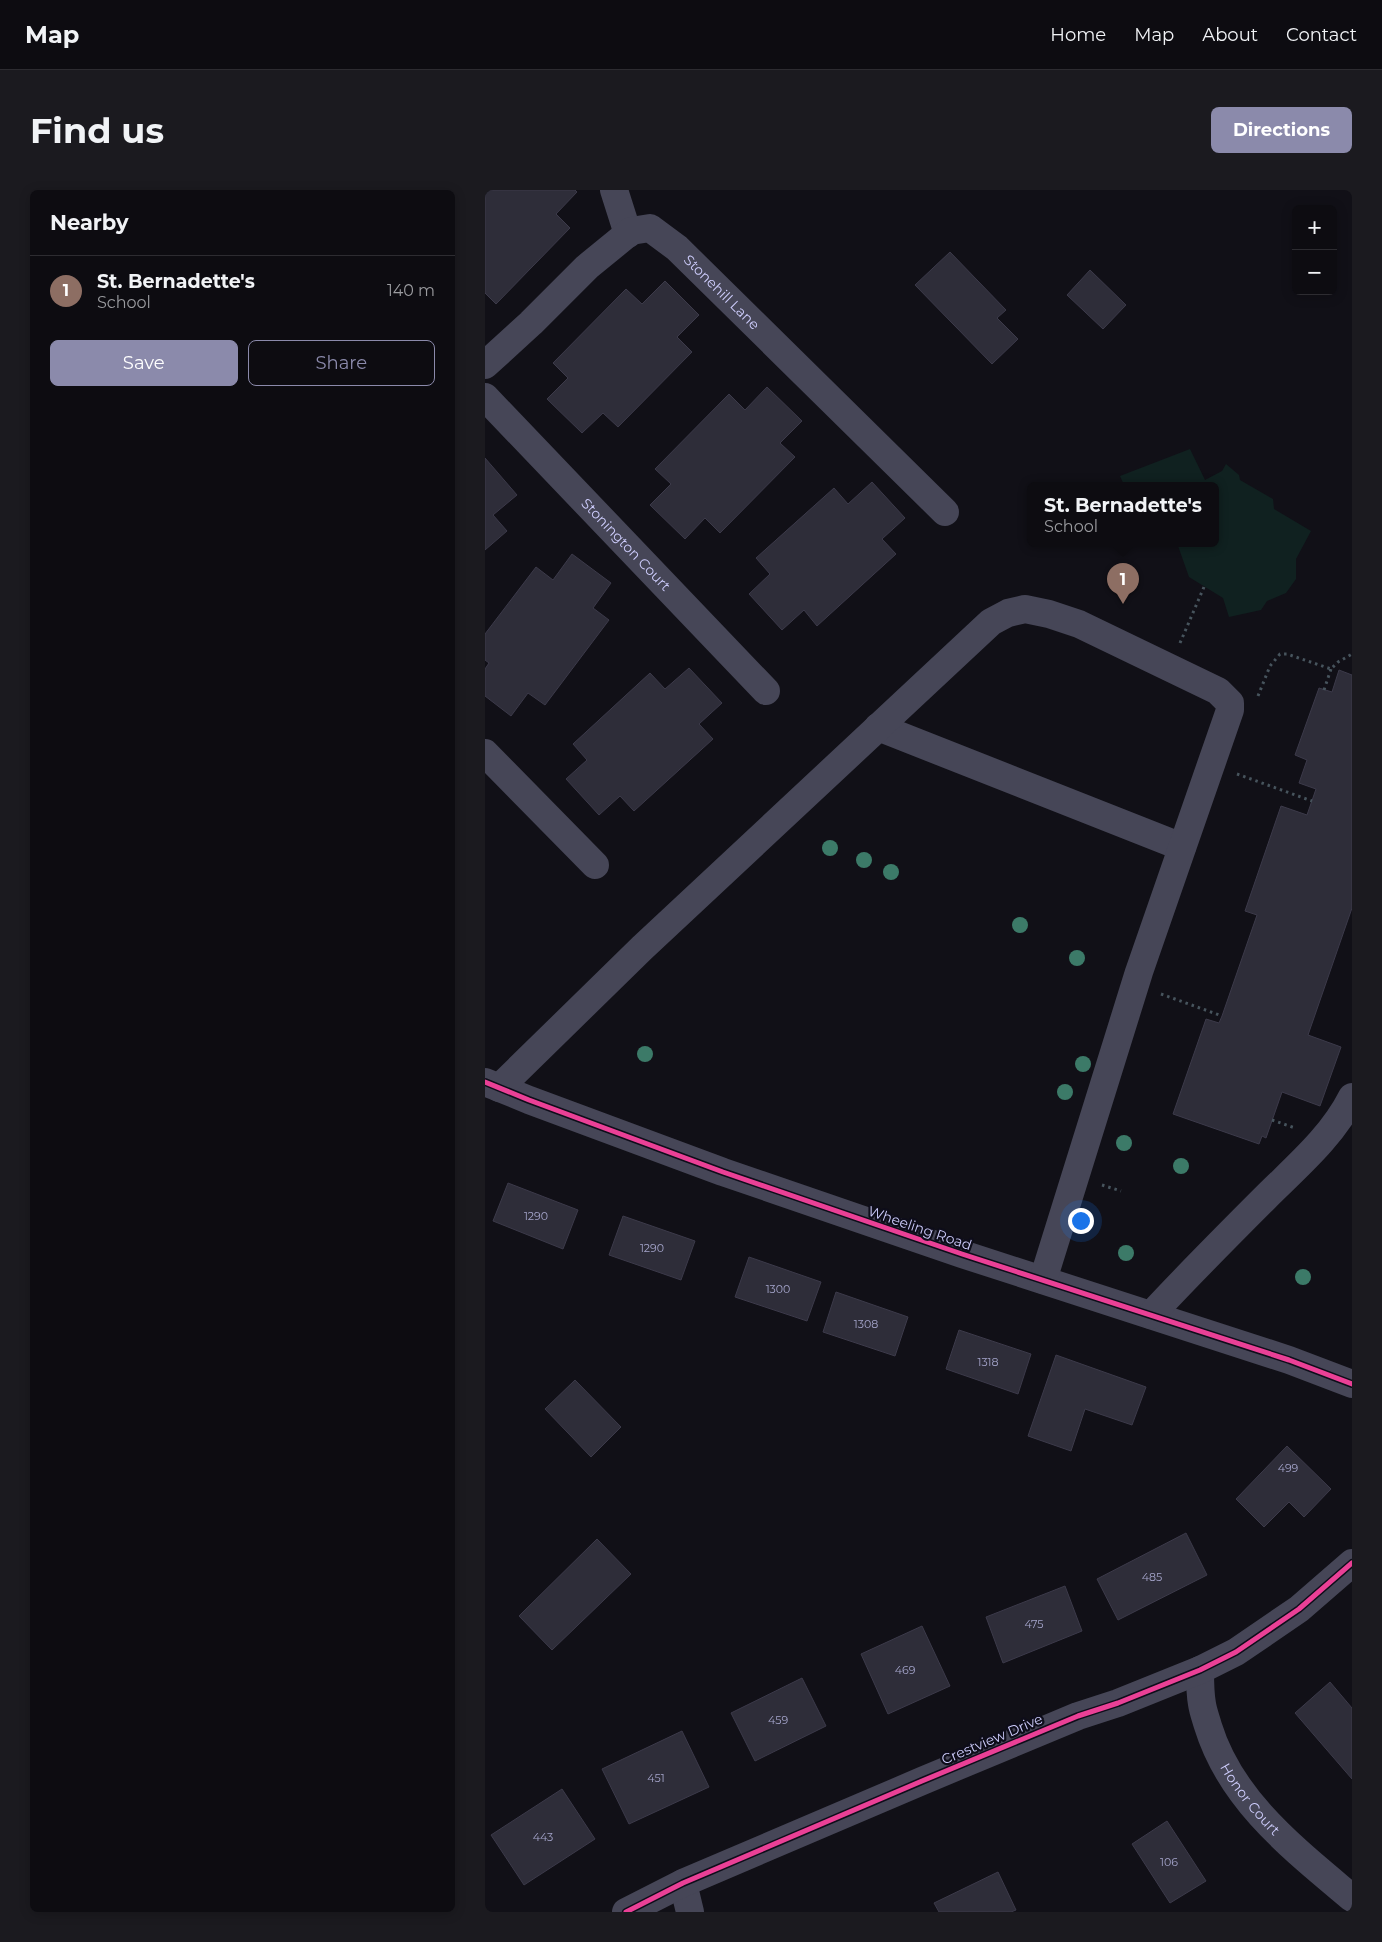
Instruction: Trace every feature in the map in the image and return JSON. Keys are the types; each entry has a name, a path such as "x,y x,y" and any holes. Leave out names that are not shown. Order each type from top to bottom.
{"street":[{"path":"614,190 628,234"},
{"name":"Stonehill Lane","path":"485,365 531,324 587,267 631,231 650,228 677,248 945,512"},
{"name":"Stonington Court","path":"485,397 766,691"},
{"path":"492,1085 642,948 991,622 1007,613 1025,609 1049,614 1079,624 1218,691 1230,703 1230,710 1135,984 1043,1280"},
{"path":"878,727 1182,847"},
{"path":"485,753 595,865"},
{"name":"Wheeling Road","path":"492,1085 732,1175 1043,1280 1289,1360 1352,1384"},
{"path":"1151,1315 1324,1138 1345,1111 1352,1097"},
{"name":"Crestview Drive","path":"626,1912 683,1883 1077,1716 1118,1703 1200,1670 1236,1652 1299,1609 1352,1563"},
{"name":"Honor Court","path":"1200,1670 1202,1704 1209,1729 1214,1745 1234,1782 1260,1816 1291,1847 1352,1898"},
{"path":"683,1883 690,1912"}],"path":[{"path":"1170,667 1204,587"},
{"path":"1325,690 1331,669"},
{"path":"1211,764 1312,801"},
{"path":"1135,984 1222,1016"}],"shaded area":[{"path":"1190,449 1205,480 1222,471 1226,464 1239,475 1240,480 1273,499 1274,509 1311,531 1296,559 1296,579 1286,593 1267,601 1261,610 1229,617 1223,598 1189,577 1178,547 1219,547 1219,482 1123,482 1120,476"}],"building":[{"path":"485,190 575,190 577,192 556,214 570,228 496,304 485,293"},
{"path":"950,252 1006,310 997,318 1018,339 992,364 915,285"},
{"path":"1090,270 1126,305 1103,329 1067,295"},
{"path":"665,281 699,315 677,337 692,352 618,427 603,413 582,433 547,399 568,378 553,363 626,289 642,304"},
{"path":"767,387 802,421 780,443 795,457 720,533 705,518 685,539 650,505 671,484 655,469 729,394 745,410"},
{"path":"485,458 517,495 493,515 507,531 485,550"},
{"path":"872,482 905,518 882,539 896,554 817,626 804,610 782,630 749,594 770,574 756,558 834,488 848,504"},
{"path":"572,554 611,583 593,608 609,620 545,705 528,693 511,716 485,696 485,669 489,663 485,660 485,634 536,567 553,580"},
{"path":"689,668 722,703 699,724 713,739 634,811 620,796 599,815 566,779 587,760 573,744 650,673 665,689"},
{"path":"1339,670 1352,675 1352,908 1308,1035 1341,1047 1320,1106 1282,1092 1266,1138 1262,1136 1259,1144 1173,1114 1206,1019 1219,1023 1222,1016 1257,915 1245,911 1281,806 1307,815 1316,789 1299,783 1307,760 1295,755 1319,688 1332,692"},
{"path":"508,1183 578,1210 563,1249 493,1221"},
{"path":"623,1216 695,1241 681,1280 609,1255"},
{"path":"749,1257 821,1282 807,1321 735,1297"},
{"path":"836,1292 908,1317 895,1356 823,1332"},
{"path":"959,1330 1031,1354 1018,1394 946,1369"},
{"path":"1056,1355 1146,1387 1132,1425 1085,1409 1071,1451 1028,1436"},
{"path":"575,1380 621,1427 591,1457 545,1409"},
{"path":"1287,1446 1331,1489 1304,1517 1289,1502 1264,1527 1236,1499"},
{"path":"1186,1533 1207,1575 1118,1620 1097,1579"},
{"path":"597,1539 631,1574 552,1650 519,1616"},
{"path":"1065,1586 1082,1631 1003,1663 986,1617"},
{"path":"922,1626 950,1686 888,1714 861,1654"},
{"path":"802,1678 826,1726 755,1761 731,1713"},
{"path":"1330,1682 1352,1708 1352,1779 1295,1713"},
{"path":"682,1731 709,1787 629,1824 602,1769"},
{"path":"562,1789 595,1839 524,1885 491,1835"},
{"path":"1167,1821 1206,1881 1170,1903 1132,1844"},
{"path":"998,1872 1016,1910 1011,1912 939,1912 934,1903"}],"cycle path":[{"path":"485,1082 723,1172 962,1254 1289,1360 1352,1384"},
{"path":"626,1912 683,1883 922,1781 1078,1716 1118,1703 1200,1670 1236,1652 1299,1609 1352,1563"}],"place":[{"name":"St. Bernadette's","path":"1123,604"}]}
